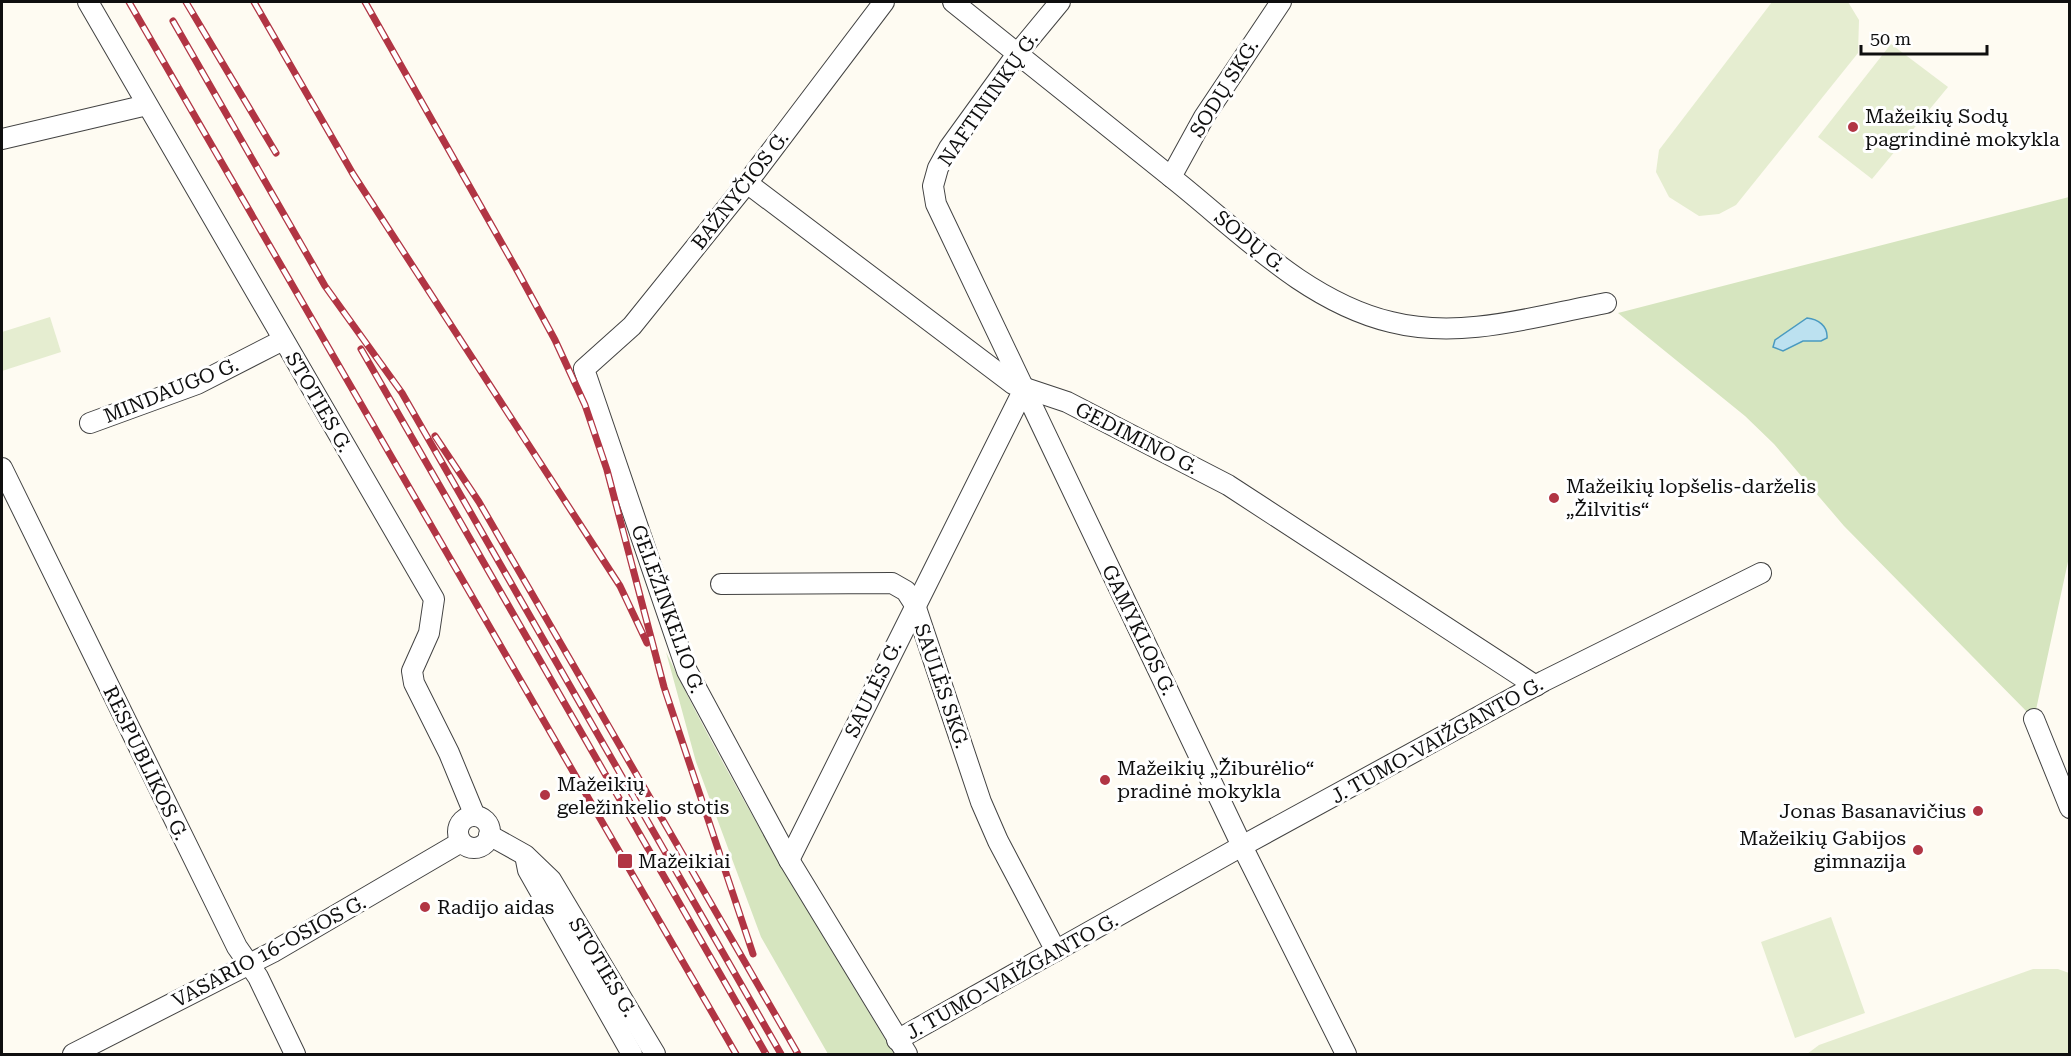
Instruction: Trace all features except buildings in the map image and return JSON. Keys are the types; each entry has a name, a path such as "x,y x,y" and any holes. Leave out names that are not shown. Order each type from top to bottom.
{"street":[{"name":"STOTIES G.","path":"88,2 434,599 429,633 412,671 414,683 449,753 475,816"},
{"name":"BAŽNYČIOS G.","path":"584,369 632,326 747,183 884,2"},
{"name":"SODŲ G.","path":"953,2 1294,276 1325,295 1390,322 1445,330 1475,328 1606,303"},
{"name":"NAFTININKŲ G.","path":"936,204 933,186 938,168 949,148 1017,54 1060,2"},
{"name":"SODŲ SKG.","path":"1171,177 1204,117 1281,2"},
{"path":"2,139 147,105"},
{"name":"GEDIMINO G.","path":"747,183 1024,389 1047,393 1228,485 1536,686"},
{"name":"GAMYKLOS G.","path":"936,204 1242,846 1346,1054"},
{"name":"MINDAUGO G.","path":"90,423 197,384 283,340"},
{"name":"GELEŽINKELIO G.","path":"584,369 687,671 789,860 902,1047"},
{"name":"SAULĖS G.","path":"789,860 1024,389"},
{"name":"RESPUBLIKOS G.","path":"2,468 237,947 258,977 295,1054"},
{"name":"J. TUMO-VAIŽGANTO G.","path":"902,1047 1056,951 1242,846 1536,686 1761,573"},
{"name":"SAULĖS SKG.","path":"722,584 892,583 906,591 915,605 981,802 998,841 1056,951"},
{"path":"2034,719 2070,808"},
{"path":"475,816 484,820 489,835 480,847 470,847 461,842 459,827 465,819 475,816"},
{"name":"STOTIES G.","path":"489,835 525,855 551,880 656,1054"},
{"name":"VASARIO 16-OSIOS G.","path":"73,1054 248,964 461,842"},
{"name":"STOTIES G.","path":"525,855 528,870 632,1054"}],"green space":[{"path":"1772,2 1848,2 1859,20 1858,53 1736,205 1719,214 1699,216 1669,197 1656,172 1659,150"},
{"path":"1891,44 1948,87 1872,179 1818,137"},
{"path":"2069,197 2069,557 2034,719 1844,526 1774,444 1745,416 1618,313"},
{"path":"50,317 61,352 2,371 2,332"},
{"path":"666,652 747,805 894,1054 828,1054 761,937 696,762"},
{"path":"1831,917 1865,1013 1795,1038 1761,942"},
{"path":"2033,969 2058,969 2069,973 2069,1054 1807,1054 1819,1045"}],"water":[{"path":"1807,318 1822,324 1827,338 1821,341 1803,341 1783,351 1773,347 1775,340"}],"railway":[{"path":"129,2 736,1054"},
{"path":"186,2 276,153"},
{"path":"254,2 353,174 620,586 647,643"},
{"path":"365,2 518,272 555,340 585,405 607,470 664,687 753,954"},
{"path":"173,21 325,286 402,393 781,1054"},
{"path":"361,349 766,1054"},
{"path":"435,436 479,502 798,1054"}],"place":[{"name":"Mažeikių Sodų pagrindinė mokykla","path":"1853,127"},
{"name":"Mažeikių lopšelis-darželis „Žilvitis“","path":"1554,498"},
{"name":"Mažeikių „Žiburėlio“ pradinė mokykla","path":"1105,780"},
{"name":"Mažeikių geležinkelio stotis","path":"545,795"},
{"name":"Jonas Basanavičius","path":"1978,811"},
{"name":"Mažeikių Gabijos gimnazija","path":"1918,850"},
{"name":"Mažeikiai","path":"625,861"},
{"name":"Radijo aidas","path":"425,907"}]}
